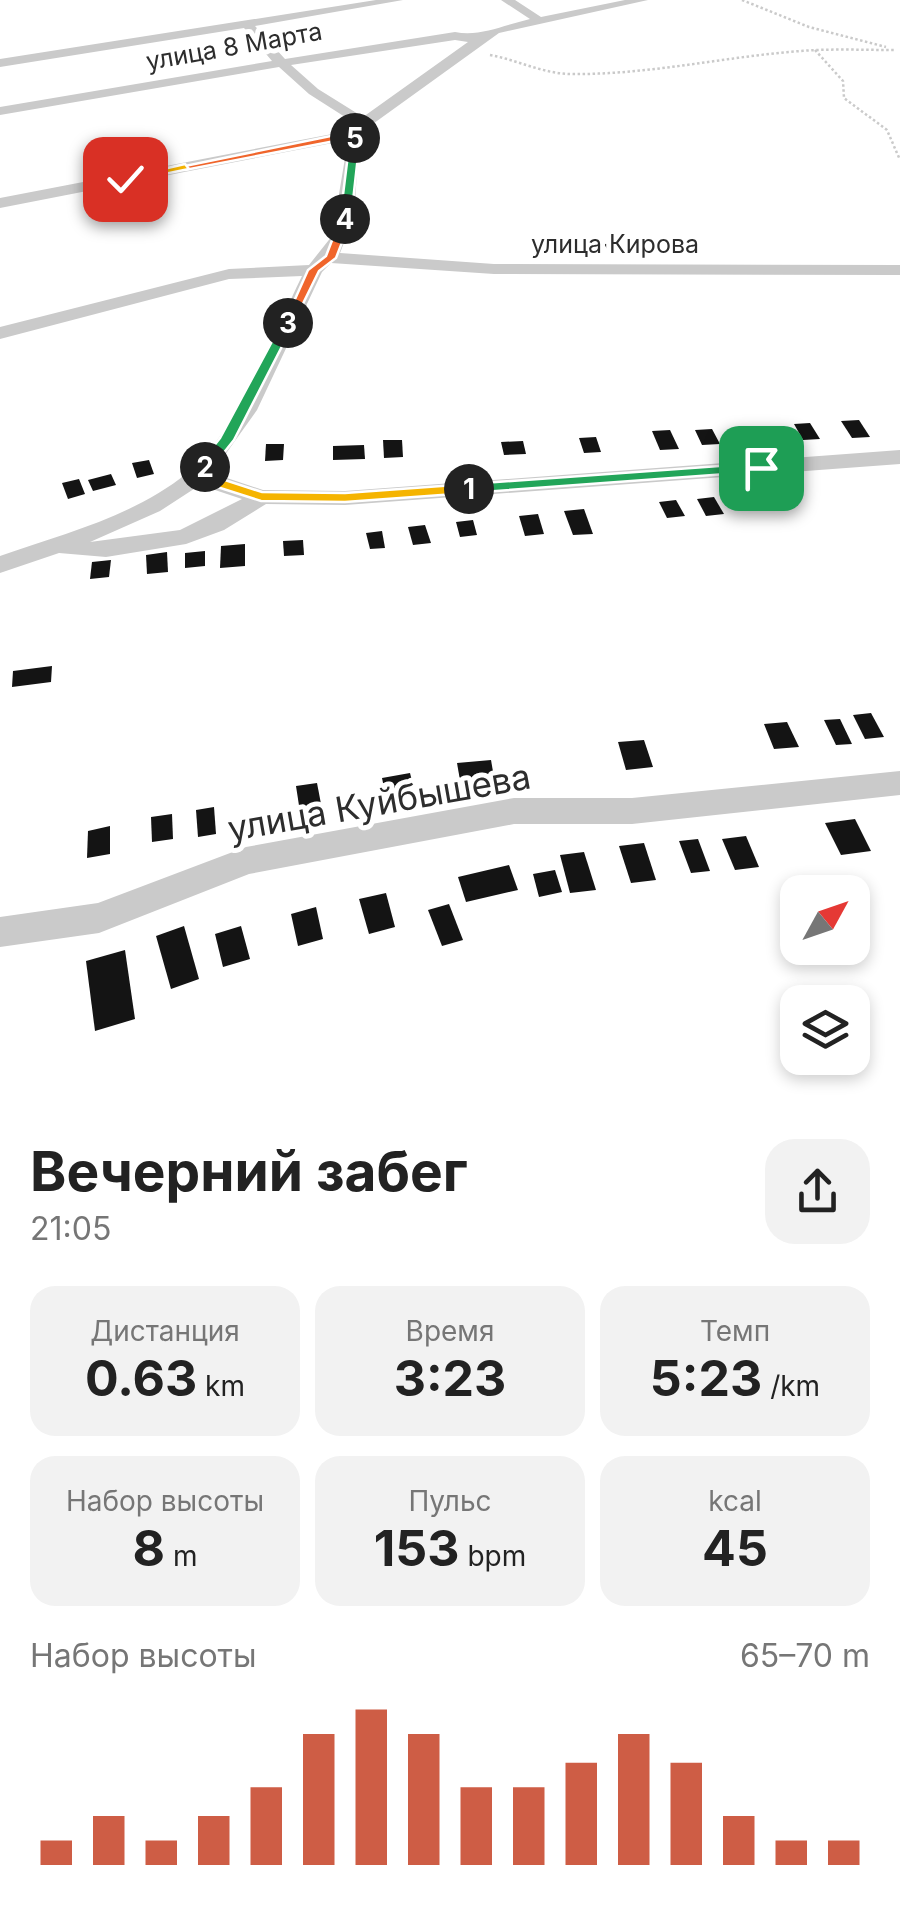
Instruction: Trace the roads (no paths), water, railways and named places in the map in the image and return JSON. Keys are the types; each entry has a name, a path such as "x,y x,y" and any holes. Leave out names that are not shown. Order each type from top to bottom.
{"street":[{"path":"0,63 397,0"},
{"path":"507,0 537,19"},
{"name":"улица 8 Марта","path":"360,128 471,46 537,19 642,0"},
{"path":"248,24 279,63 360,128"},
{"name":"улица 8 Марта","path":"0,108 430,39 456,36 471,46"},
{"path":"0,108 176,81"},
{"path":"50,103 97,91"},
{"path":"3,199 360,128"},
{"path":"0,565 132,515 197,476 226,440 347,215 360,128"},
{"name":"улица Кирова","path":"0,332 229,274 322,264 494,269 900,270"},
{"path":"197,476 261,496 345,498 900,458"},
{"path":"57,544 91,549 169,541 203,530 261,496"},
{"name":"улица Куйбышева","path":"0,932 99,918 246,861 514,812 632,811 900,783"}]}
